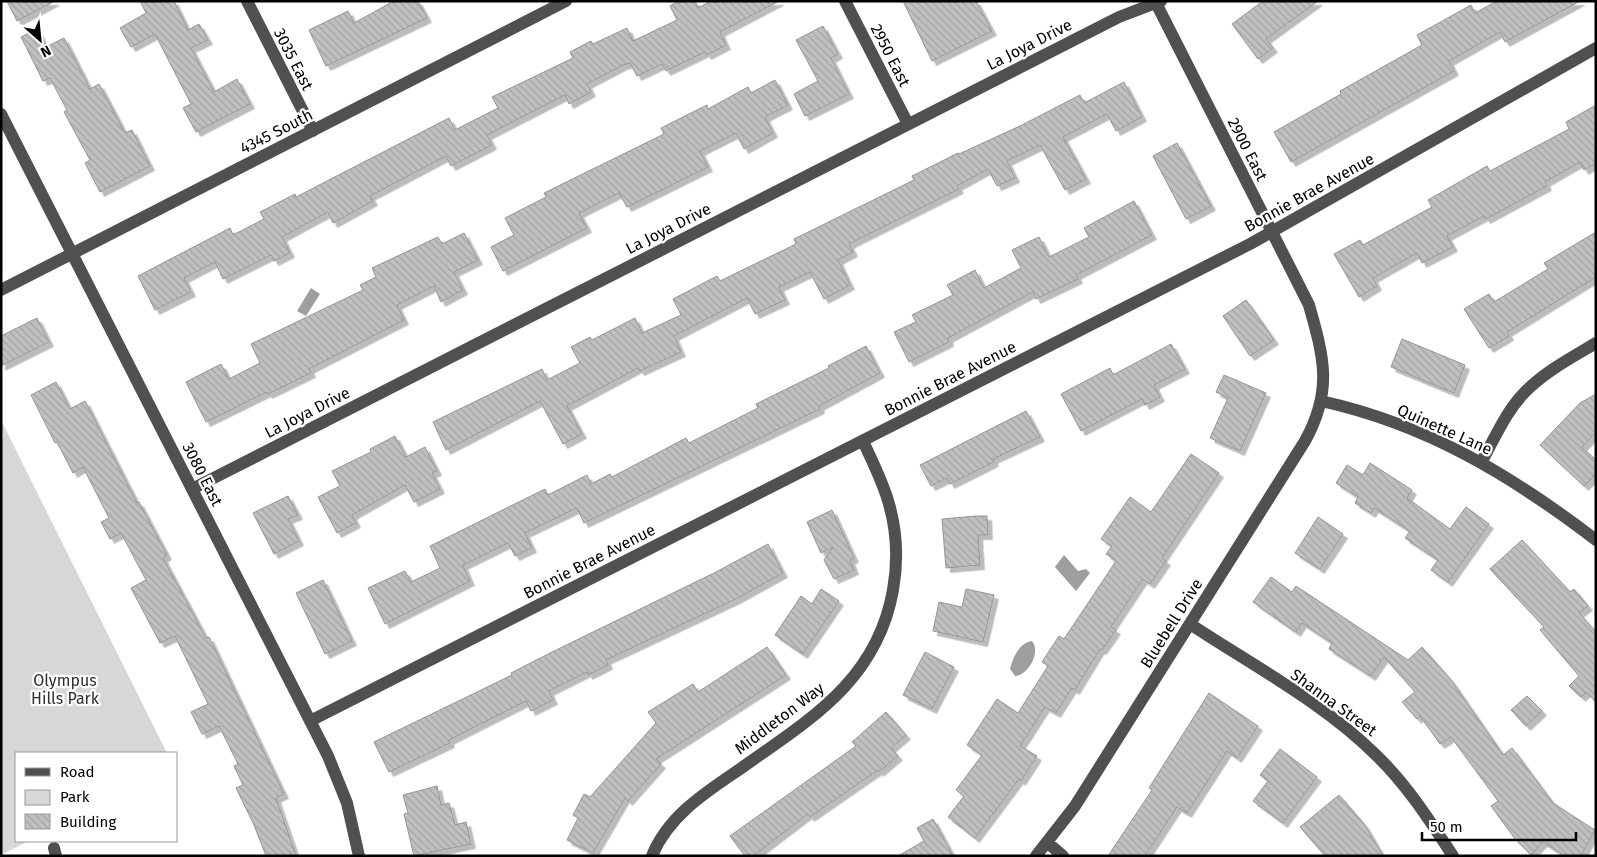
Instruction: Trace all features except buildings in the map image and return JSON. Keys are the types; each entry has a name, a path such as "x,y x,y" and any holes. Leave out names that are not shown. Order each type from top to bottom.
{"street":[{"name":"3035 East","path":"247,1 313,131"},
{"name":"4345 South","path":"1,290 313,131 545,6 566,1"},
{"name":"2950 East","path":"845,1 908,124"},
{"name":"La Joya Drive","path":"192,489 1119,17 1157,2"},
{"name":"2900 East","path":"1157,2 1309,305 1323,355 1324,371 1321,401"},
{"name":"Bonnie Brae Avenue","path":"310,721 1272,232 1596,48"},
{"name":"3080 East","path":"1,114 310,721 348,803 359,856"},
{"path":"1482,461 1502,425 1524,393 1549,371 1596,343"},
{"name":"Quinette Lane","path":"1321,401 1356,409 1454,447 1482,461 1543,499 1596,540"},
{"name":"Bluebell Drive","path":"1036,856 1075,806 1306,441 1313,428 1321,401"},
{"name":"Middleton Way","path":"652,856 664,835 691,804 820,711 853,678 875,646 891,603 894,581 895,537 886,495 863,441"},
{"name":"Shanna Street","path":"1190,624 1327,714 1354,734 1401,782 1453,856"},
{"path":"1048,843 1063,856"}],"green space":[{"name":"Olympus Hills Park","path":"1,420 167,752 15,752 15,842 27,842 1,855"}],"shaded area":[{"path":"311,288 320,294 306,316 297,311"},
{"path":"1064,555 1078,571 1086,569 1090,573 1076,591 1055,567"},
{"path":"1032,641 1035,651 1032,662 1025,672 1015,676 1010,669 1015,655 1027,642"}]}
